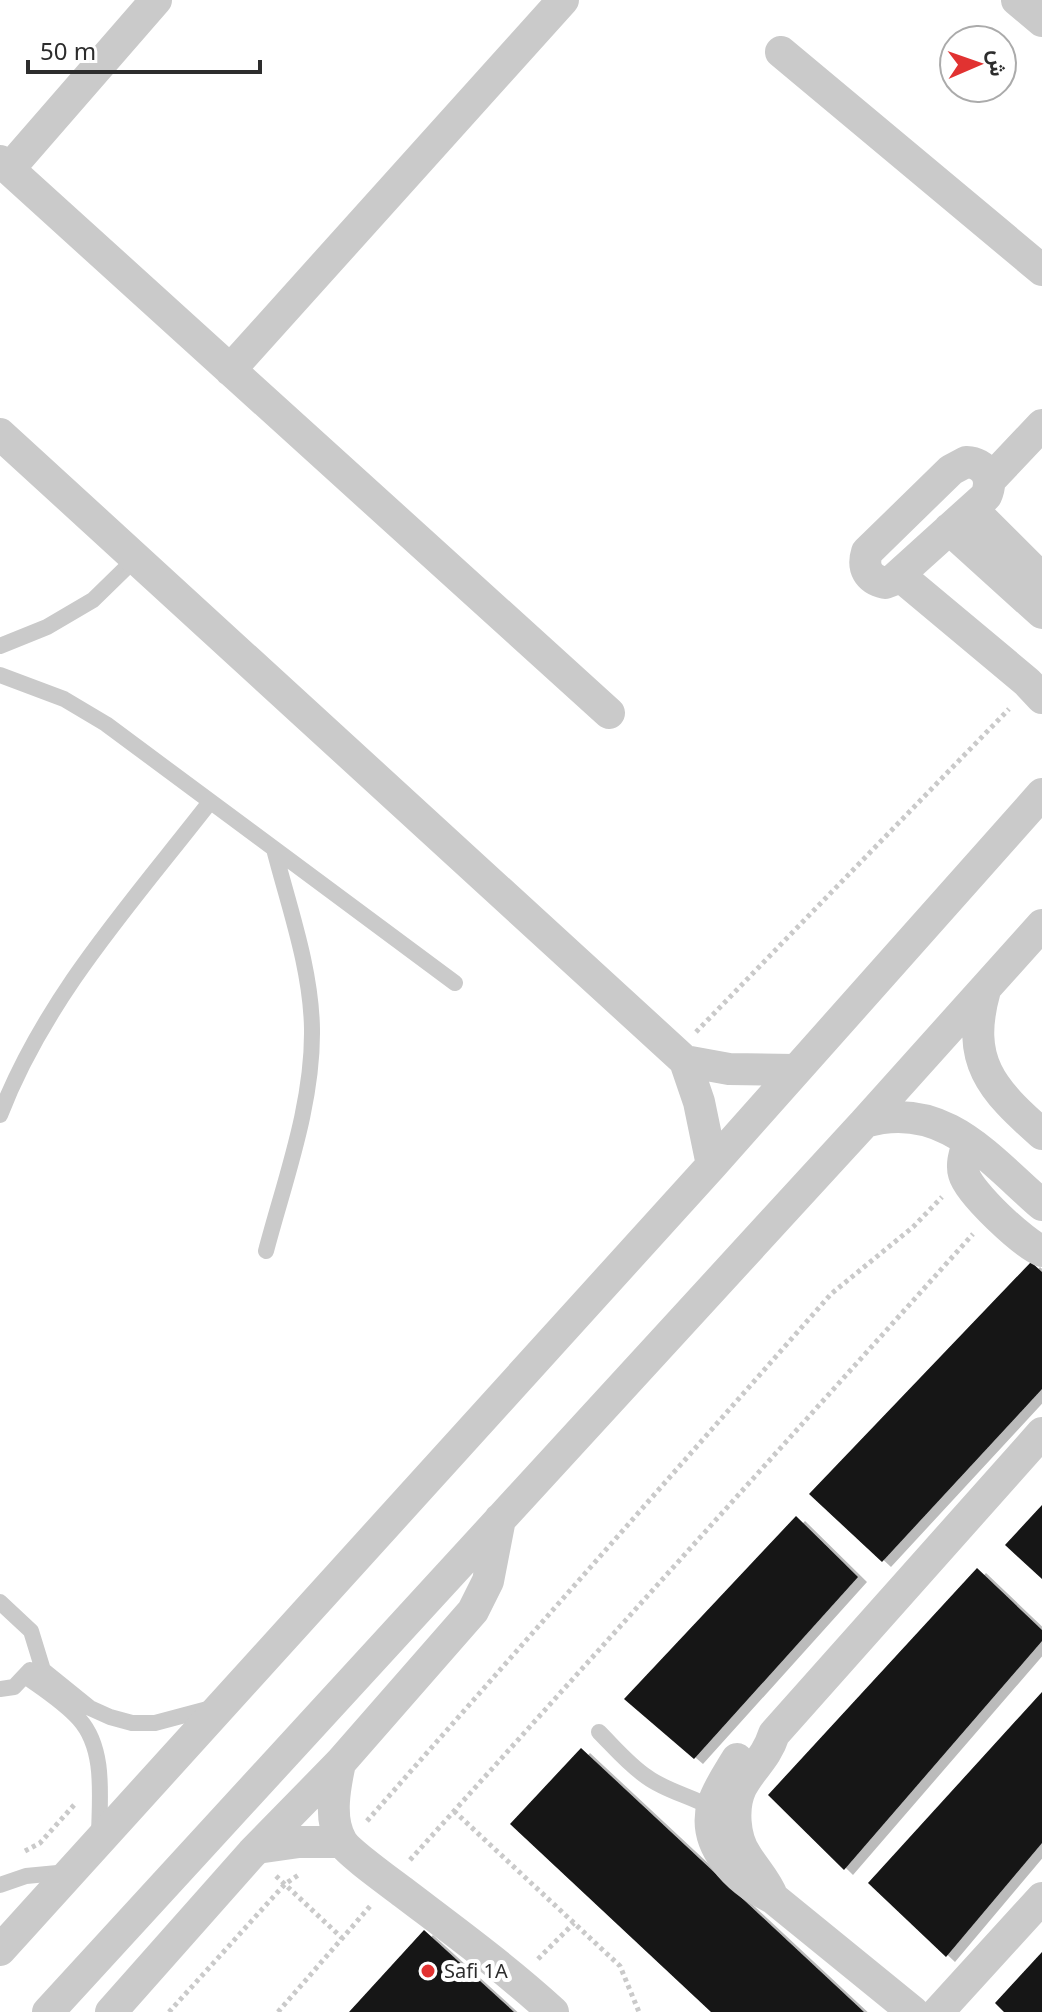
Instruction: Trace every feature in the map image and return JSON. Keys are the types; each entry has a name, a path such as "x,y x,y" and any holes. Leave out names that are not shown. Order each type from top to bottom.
{"street":[{"path":"156,0 4,165 609,713"},
{"path":"230,370 563,0"},
{"path":"1017,0 1042,21"},
{"path":"781,52 1042,270"},
{"path":"990,480 987,472 974,462 958,464 867,552 865,569 876,581 885,583 899,575 986,496 990,480 1042,425"},
{"path":"0,434 680,1057 701,1112 712,1165"},
{"path":"960,519 1042,579"},
{"path":"960,519 1042,613"},
{"path":"899,575 1037,692"},
{"path":"0,1950 712,1165 1042,794"},
{"path":"48,2012 223,1825 1042,925"},
{"path":"985,990 978,1013 977,1038 982,1061 992,1083 1042,1134"},
{"path":"680,1057 729,1069 795,1070"},
{"path":"865,1122 887,1116 931,1120 968,1142 1042,1205"},
{"path":"968,1142 963,1162 964,1174 977,1197 1042,1251"},
{"path":"773,1898 739,1840 737,1804 742,1787 764,1759 774,1734 1042,1433"},
{"path":"111,2012 257,1848 340,1763 473,1611 488,1581 500,1519"},
{"path":"774,1734 761,1737 740,1754 717,1793 711,1824 720,1854 750,1885 773,1898 913,2012"},
{"path":"340,1763 334,1803 336,1823 344,1843 518,1980 553,2012"},
{"path":"257,1848 299,1842 344,1843"},
{"path":"938,2012 1042,1898"}],"lane":[{"path":"0,646 47,627 93,600 134,560"},
{"path":"0,675 43,689 86,710 455,983"},
{"path":"0,1115 27,1053 62,994 210,802"},
{"path":"266,1251 305,1108 311,1068 312,1027 305,973 274,849"},
{"path":"0,1602 31,1631 43,1670 79,1701 121,1720 155,1723 220,1705"},
{"path":"0,1704 13,1684 39,1659"},
{"path":"13,1684 81,1720 92,1739 97,1761 99,1840"},
{"path":"599,1732 646,1777 712,1808"},
{"path":"0,1885 26,1876 70,1872"}],"path":[{"path":"680,1057 1037,692"},
{"path":"169,2012 285,1884 344,1843 831,1294 913,1227 964,1174"},
{"path":"278,2012 390,1882 994,1212"},
{"path":"13,1858 40,1843 74,1806 77,1798"},
{"path":"454,1811 620,1966 639,2012"},
{"path":"518,1980 574,1923"}],"building":[{"path":"1031,1262 1042,1272 1042,1389 882,1562 809,1494"},
{"path":"1042,1505 1042,1579 1005,1545"},
{"path":"796,1516 858,1577 694,1759 624,1699"},
{"path":"977,1568 1042,1630 1042,1641 844,1870 768,1795"},
{"path":"1042,1692 1042,1843 946,1957 868,1883"},
{"path":"581,1748 864,2012 711,2012 510,1824"},
{"name":"Safi 1A","path":"424,1930 514,2012 349,2012"},
{"path":"1042,1952 1042,2012 1004,2012 995,2003"}],"place":[{"name":"Safi 1A","path":"428,1971"}]}
